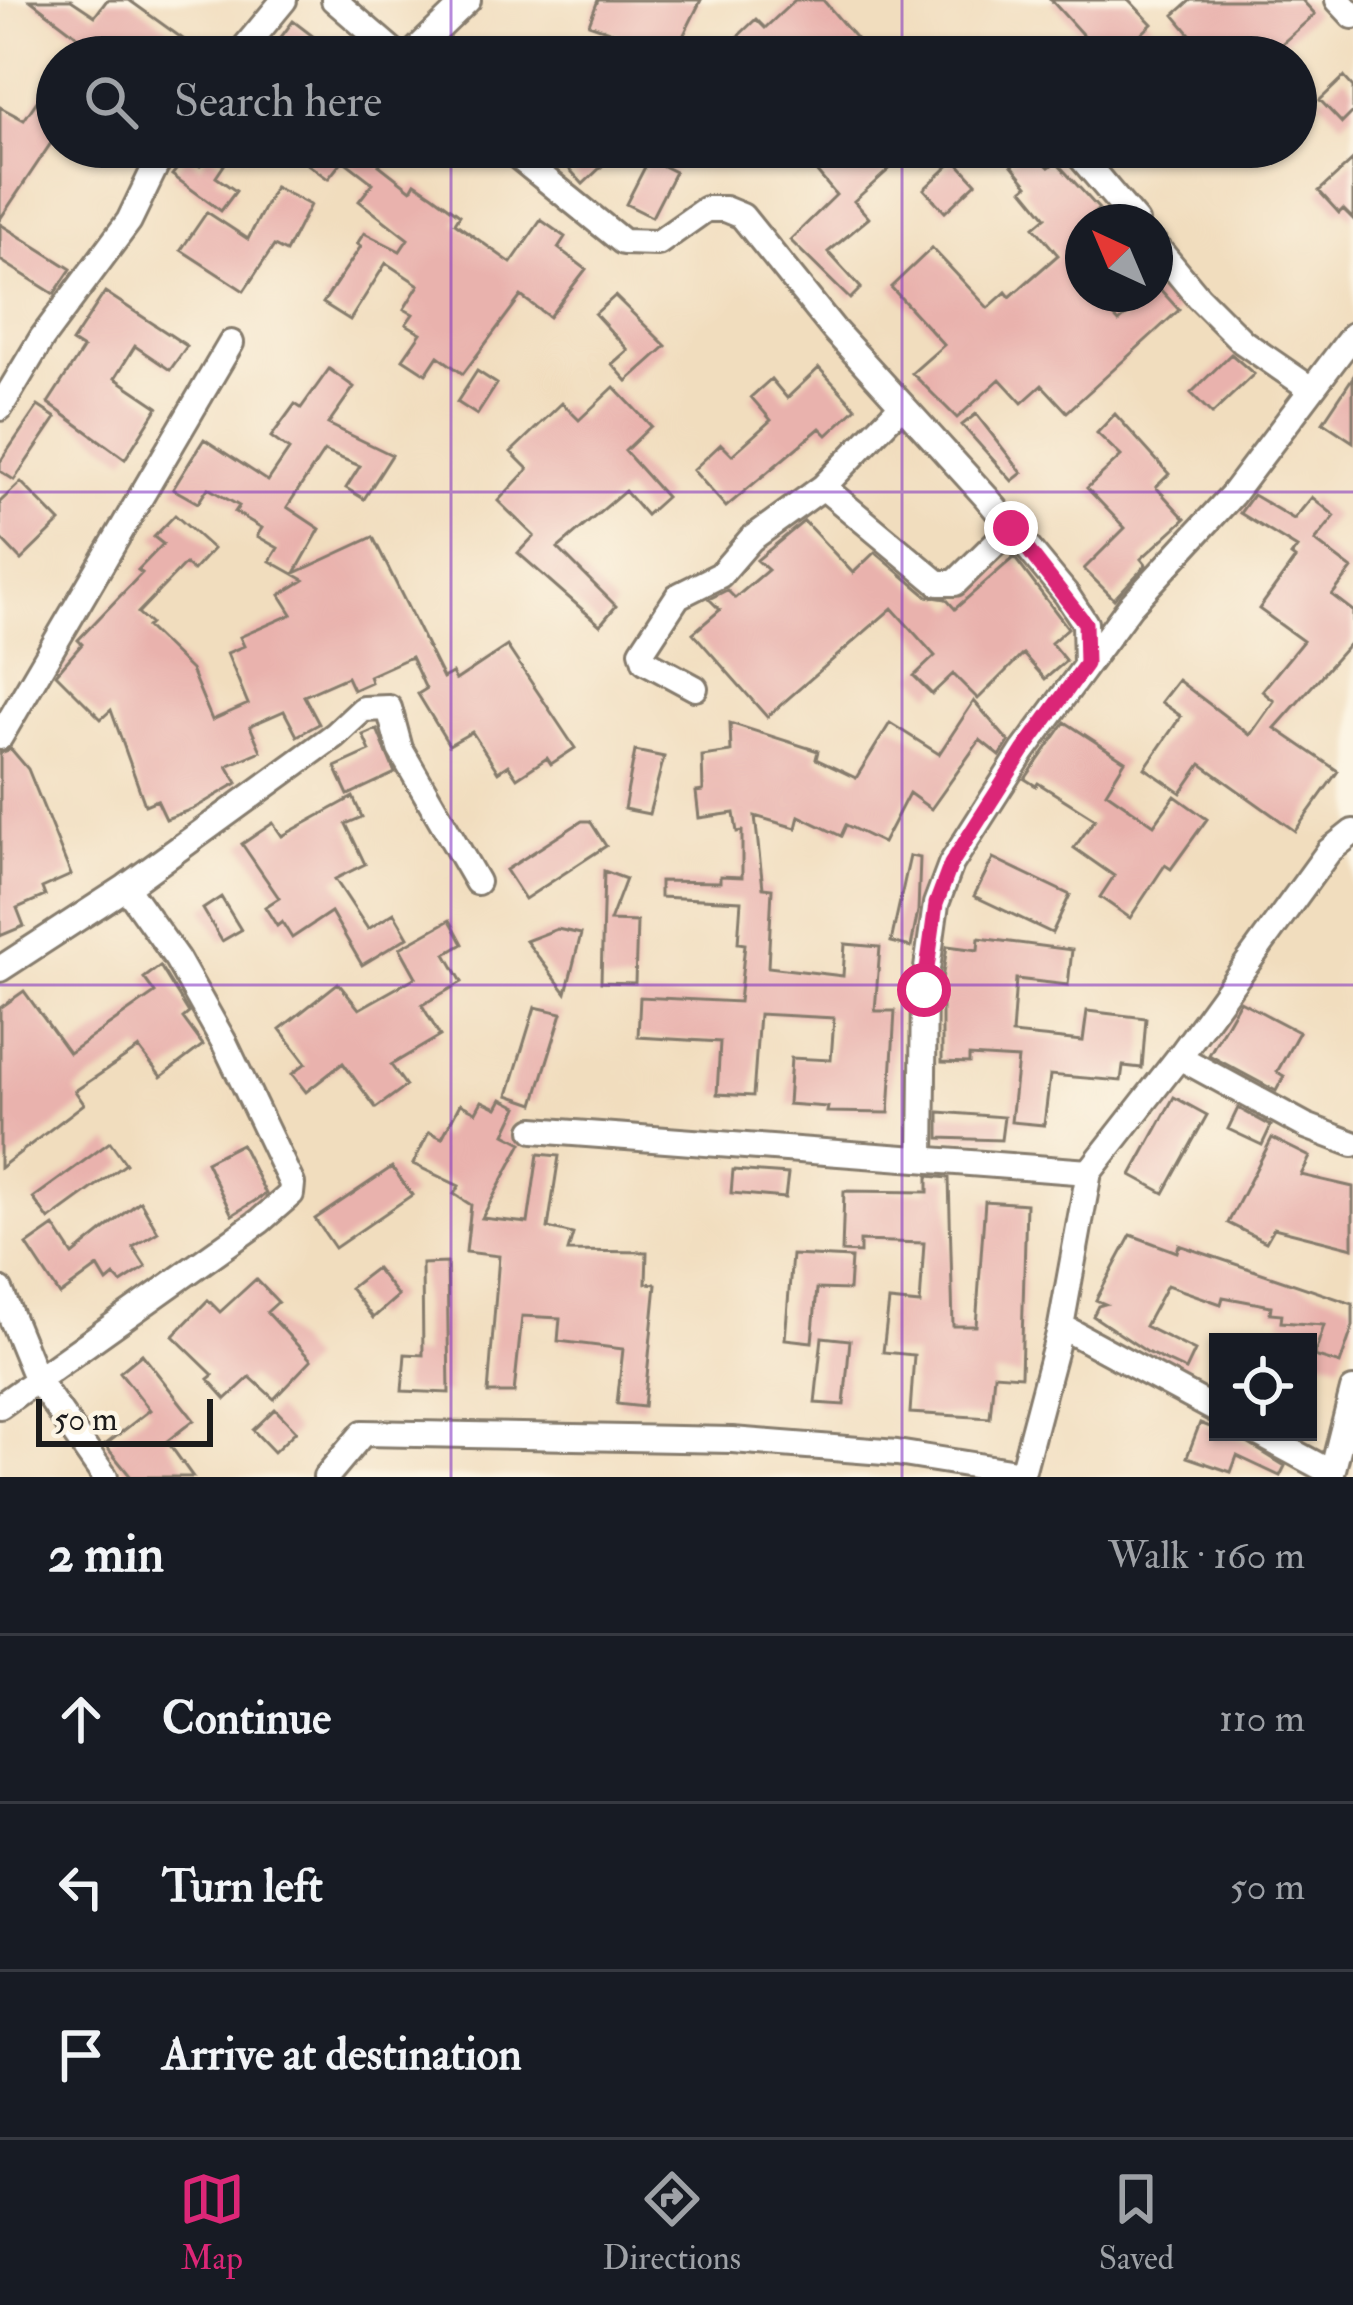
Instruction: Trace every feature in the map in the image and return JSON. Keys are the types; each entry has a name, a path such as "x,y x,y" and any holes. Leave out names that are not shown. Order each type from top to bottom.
{"street":[{"path":"254,36 284,0"},
{"path":"334,0 378,36"},
{"path":"428,36 468,0"},
{"path":"1338,0 1353,16"},
{"path":"0,408 42,338 129,221 154,168"},
{"path":"532,168 623,242 658,243 706,208 742,216 834,330 1011,528 1085,623 1086,664"},
{"path":"1090,168 1121,204"},
{"path":"1173,266 1243,342 1311,389"},
{"path":"922,1159 924,990 936,904 951,864 1086,664 1130,606 1232,494 1353,334"},
{"path":"0,737 230,343"},
{"path":"695,688 645,661 642,651 678,596 720,575 751,539 824,487 902,405"},
{"path":"824,487 938,583 955,584 1011,528"},
{"path":"0,969 127,887 364,709 389,708 407,764 477,882"},
{"path":"326,1477 363,1433 732,1440 897,1454 1022,1475 1061,1326 1089,1172 1179,1058 1329,851 1353,832"},
{"path":"0,1406 260,1222 291,1194 292,1184 225,1044 127,887"},
{"path":"1179,1058 1306,1126 1353,1144"},
{"path":"534,1130 1089,1172"},
{"path":"0,1290 36,1378 105,1477"},
{"path":"1061,1326 1209,1407"},
{"path":"1272,1441 1331,1475 1353,1390"}],"building":[{"path":"30,0 71,0 95,16 107,0 129,0 179,36 77,36"},
{"path":"598,0 701,0 683,36 623,36 589,24"},
{"path":"795,0 823,0 854,36 738,36 756,19 765,28"},
{"path":"1051,0 1129,0 1152,24 1139,36 1084,36"},
{"path":"1191,0 1302,0 1315,14 1290,36 1192,36 1174,15"},
{"path":"293,21 313,36 282,36"},
{"path":"1344,77 1353,87 1353,112 1342,123 1320,100"},
{"path":"36,103 36,165 0,219 0,107 24,120"},
{"path":"1353,160 1353,219 1343,209 1339,213 1319,191"},
{"path":"178,168 222,168 216,177 236,191 221,211 172,175"},
{"path":"313,168 337,168 328,179"},
{"path":"353,168 383,168 411,190 415,183 460,215 455,223 511,263 541,220 565,237 558,248 586,269 549,317 521,296 463,374 438,356 426,374 403,359 421,333 406,324 413,314 404,309 419,285 386,263 350,320 323,303 361,246 357,244 364,233 400,251 408,239 359,201 373,183"},
{"path":"568,168 600,168 583,184"},
{"path":"644,168 675,172 652,217 626,204"},
{"path":"814,168 891,168 854,201 869,218 828,252 861,288 850,299 790,240 836,195"},
{"path":"946,168 962,168 976,183 945,212 924,189"},
{"path":"1014,168 1061,168 1094,204 1065,204 1065,312 1110,312 1119,322 1130,312 1173,312 1173,303 1179,310 1067,412 1042,385 1022,403 1000,379 957,418 912,373 944,345 891,287 932,248 988,308 1006,292 1010,297 1058,255 1034,227 1046,217 1023,189 1028,185"},
{"path":"275,187 310,205 286,252 274,246 244,291 181,250 207,212 248,239"},
{"path":"0,224 71,269 54,294 0,260"},
{"path":"105,292 187,346 170,370 135,346 115,378 158,407 125,459 48,403 83,349 72,342"},
{"path":"615,296 666,346 627,381 612,364 628,350 595,314"},
{"path":"1231,354 1254,374 1212,414 1191,393"},
{"path":"819,368 856,408 827,435 820,428 726,507 693,470 721,444 732,455 771,420 751,397 771,379 787,398"},
{"path":"329,369 354,387 328,424 392,455 364,499 346,488 360,466 324,451 287,507 320,529 295,573 373,537 443,678 452,673 456,680 507,646 575,748 551,764 547,758 517,778 508,765 498,772 472,732 449,745 418,694 426,689 411,657 369,676 371,682 353,690 347,677 304,696 319,724 297,736 284,711 250,726 261,751 227,766 237,783 166,819 157,800 145,805 111,710 101,719 56,674 82,644 78,640 142,573 138,570 163,544 154,537 175,515 213,549 193,571 185,564 138,613 191,670 212,720 248,704 227,653 244,646 240,637 292,614 280,595 304,580 270,561 278,548 257,536 262,528 235,512 239,506 208,488 198,503 173,489 204,439 268,481 289,450 271,437 295,404 301,408"},
{"path":"477,371 497,384 477,415 457,402"},
{"path":"1353,377 1353,442 1323,422"},
{"path":"614,387 651,426 625,451 666,497 646,515 625,491 558,548 616,606 600,625 518,553 534,536 498,501 528,469 511,452 562,403 579,420"},
{"path":"38,406 56,418 14,480 0,471 0,462"},
{"path":"976,414 1022,473 1012,481 962,425"},
{"path":"1115,414 1169,474 1156,487 1185,519 1141,559 1146,565 1114,599 1084,569 1125,528 1087,488 1121,456 1097,433"},
{"path":"21,482 60,522 21,560 0,538 0,502"},
{"path":"1253,495 1294,519 1312,497 1335,516 1315,541 1352,569 1332,595 1353,611 1353,640 1275,728 1338,771 1295,831 1201,764 1181,793 1145,768 1181,716 1161,702 1178,680 1250,735 1274,701 1262,691 1303,641 1259,609 1295,559 1291,556 1297,548 1240,513"},
{"path":"804,521 853,573 875,552 927,596 946,599 955,609 1014,557 1068,628 1051,643 1066,661 1045,679 1023,654 978,699 953,674 932,694 914,676 935,656 892,608 767,717 693,633 720,610 709,599 727,590 735,598 768,570 757,560"},
{"path":"974,701 1009,742 1000,756 980,740 931,809 909,793 883,843 846,825 841,836 799,816 796,828 755,816 763,888 772,889 768,967 843,976 845,944 880,947 875,1011 895,1011 889,1113 827,1112 828,1107 788,1104 791,1058 831,1060 834,1018 759,1014 753,1096 717,1094 720,1042 638,1037 640,997 739,1002 745,944 738,943 741,901 660,897 660,881 720,882 720,876 742,877 742,831 737,832 734,813 699,818 696,792 703,791 702,756 731,752 730,723 818,751 816,759 856,778 890,723 939,754"},
{"path":"1065,722 1125,761 1106,792 1154,825 1175,796 1207,819 1171,869 1165,865 1130,918 1100,897 1114,876 1074,848 1095,819 1025,779"},
{"path":"377,729 395,773 348,795 335,767 370,751 363,735"},
{"path":"11,749 28,769 71,875 42,888 45,896 17,908 24,926 0,936 0,753"},
{"path":"635,751 664,757 649,814 624,809"},
{"path":"353,797 362,817 346,824 365,864 335,879 368,929 394,913 408,937 362,965 331,912 292,938 282,922 277,926 265,907 279,898 242,844 273,823 282,836"},
{"path":"582,821 590,821 606,846 525,899 506,870"},
{"path":"910,856 920,858 911,947 891,942"},
{"path":"993,858 1070,895 1052,933 974,896"},
{"path":"604,871 626,879 610,921 637,922 635,983 601,982"},
{"path":"221,897 241,930 222,941 203,909"},
{"path":"450,920 463,944 446,954 462,982 422,1005 440,1036 391,1065 406,1086 376,1108 343,1063 306,1092 292,1074 306,1063 280,1029 338,983 359,1009 416,977 400,948"},
{"path":"557,929 581,934 566,993 526,941"},
{"path":"979,938 1072,950 1068,985 1016,979 1012,1034 1083,1041 1087,1011 1146,1018 1142,1068 1123,1066 1121,1081 1050,1075 1044,1125 1011,1122 1018,1059 969,1056 969,1063 942,1062 947,946 978,950"},
{"path":"160,966 189,1013 183,1018 203,1045 161,1077 139,1048 75,1091 84,1104 0,1168 0,1008 24,991 69,1053 155,993 144,978"},
{"path":"1240,1001 1299,1032 1277,1072 1284,1076 1276,1091 1209,1055"},
{"path":"535,1007 562,1013 534,1104 508,1095"},
{"path":"1174,1097 1207,1115 1164,1193 1131,1175"},
{"path":"502,1099 518,1107 505,1134 522,1143 482,1218 528,1223 538,1154 559,1156 548,1228 573,1234 568,1251 647,1252 646,1283 656,1284 644,1407 617,1404 623,1349 558,1341 560,1318 522,1316 514,1393 488,1393 499,1256 466,1252 471,1205 454,1194 459,1186 413,1164 429,1132 442,1138 460,1104 476,1112 482,1101 497,1108"},
{"path":"1238,1108 1271,1126 1262,1145 1228,1129"},
{"path":"939,1112 1004,1117 1001,1140 939,1138"},
{"path":"1272,1138 1310,1157 1301,1175 1353,1187 1353,1248 1274,1228 1266,1242 1228,1223"},
{"path":"110,1142 126,1164 49,1220 33,1198"},
{"path":"241,1144 266,1194 232,1215 206,1162"},
{"path":"392,1167 412,1195 335,1248 315,1219"},
{"path":"733,1170 788,1174 785,1198 731,1193"},
{"path":"928,1176 949,1178 953,1326 976,1326 985,1201 1026,1204 1021,1376 994,1374 990,1418 910,1413 914,1355 883,1352 889,1301 920,1304 924,1243 860,1241 860,1253 842,1252 844,1191 928,1192"},
{"path":"140,1201 158,1232 133,1247 146,1267 121,1283 114,1276 107,1282 98,1267 60,1295 27,1245 54,1226 73,1255"},
{"path":"1131,1235 1177,1252 1179,1245 1353,1304 1353,1326 1340,1364 1317,1357 1324,1325 1281,1322 1282,1314 1270,1313 1271,1306 1223,1297 1221,1304 1167,1285 1145,1326 1195,1351 1186,1370 1147,1352 1093,1316 1105,1304 1096,1300"},
{"path":"792,1255 851,1258 849,1290 817,1289 812,1342 785,1339"},
{"path":"447,1263 449,1393 402,1391 405,1354 423,1355 422,1264"},
{"path":"376,1268 398,1296 373,1318 350,1288"},
{"path":"256,1279 278,1302 267,1312 311,1360 274,1399 250,1377 226,1399 208,1379 213,1375 173,1336 208,1300 220,1312"},
{"path":"822,1337 850,1340 844,1405 815,1403"},
{"path":"142,1354 194,1420 167,1441 193,1477 131,1477 105,1445 150,1410 120,1372"},
{"path":"275,1409 296,1431 274,1452 253,1430"},
{"path":"1200,1423 1209,1427 1209,1441 1244,1441 1285,1466 1280,1476 1237,1456 1231,1472 1187,1457"}],"route":[{"path":"924,990 936,904 951,864 1086,664 1085,623 1011,528"}]}
